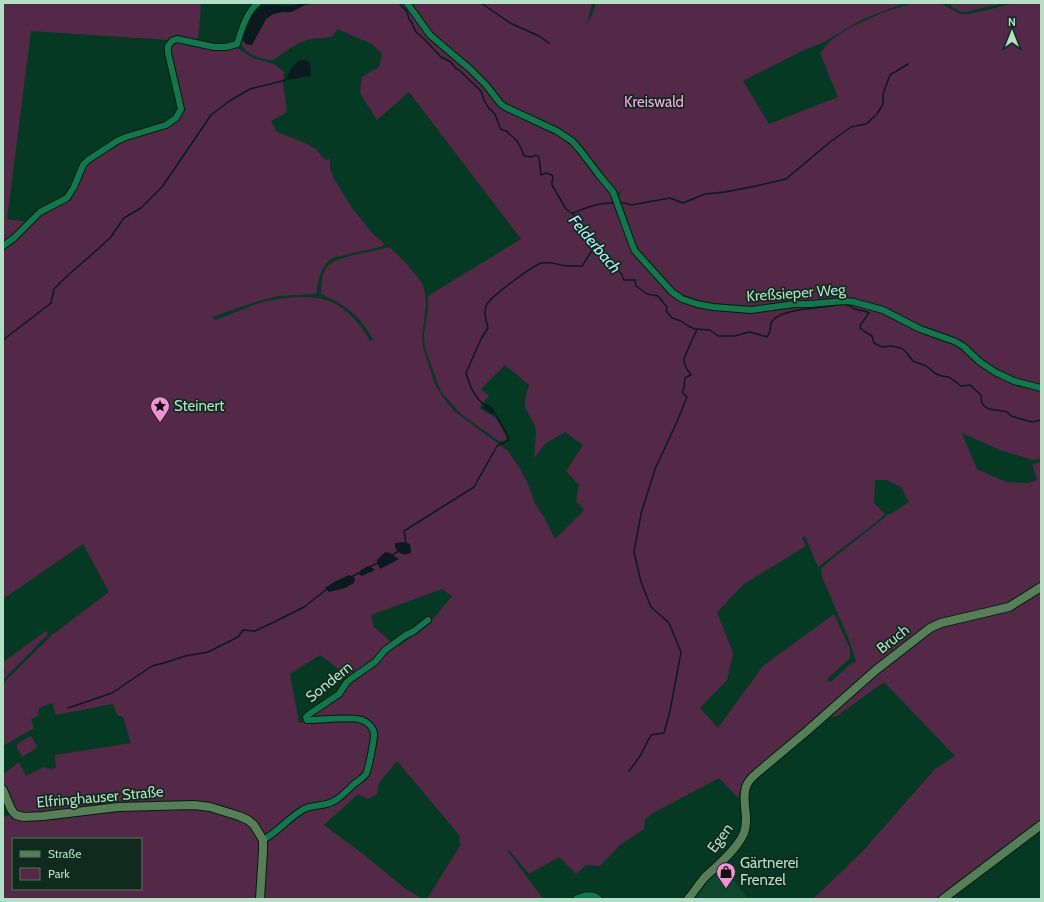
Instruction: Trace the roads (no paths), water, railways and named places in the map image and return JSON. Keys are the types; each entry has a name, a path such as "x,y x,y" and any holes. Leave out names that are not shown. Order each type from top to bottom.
{"street":[{"path":"3,246 14,238 40,212 67,198 74,187 83,165 96,154 117,141 166,125 176,118 181,109 168,53 168,46 172,41 177,39 214,47 226,47 237,44 244,24 254,6 258,3"},
{"name":"Kreßsieper Weg","path":"407,3 430,35 470,69 486,85 500,103 572,141 599,176 614,192 635,250 672,292 682,299 702,305 751,310 795,304 839,301 854,302 883,310 920,329 954,341 963,346 980,362 995,372 1014,381 1041,388"},
{"name":"Bruch","path":"783,751 876,670 930,628 941,623 1009,607 1041,587"},
{"name":"Sondern","path":"263,840 272,835 304,809 335,801 366,774 374,739 374,733 367,723 362,720 352,719 308,720 306,717 339,694 347,682 375,662 385,650 428,620"},
{"name":"Egen","path":"688,899 704,878 736,846 744,833 747,818 744,796 746,787 751,779 783,751"},
{"name":"Elfringhauser Straße","path":"3,790 13,812 16,815 24,817 118,807 194,805 225,811 248,820 254,825 263,840"},
{"path":"943,899 1041,825"},
{"path":"260,899 263,840"},
{"path":"576,899 592,895 599,899"}],"waterway":[{"name":"Felderbach","path":"399,3 407,12 416,32 441,57 451,62 456,69 459,70 481,91 488,107 495,114 500,128 507,131 515,139 524,156 532,157 536,155 539,157 541,175 546,173 552,175 552,185 566,209 577,219 595,246 605,255 611,266 621,273 624,280 635,280 636,286 647,294 658,296 667,307 666,311 672,318 695,329 710,330 718,336 735,336 750,332 767,337 770,331 771,323 778,316 794,311 836,305"},
{"path":"481,3 510,23 539,36 549,43"},
{"path":"619,203 631,205 670,198 683,203 705,194 725,192 786,179 830,142 851,127 866,124 877,114 883,104 883,94 890,75 908,64"},
{"path":"3,340 51,303 54,289 110,238 124,218 141,208 162,187 211,115 231,100 250,89 286,80"},
{"path":"573,213 599,204 615,203"},
{"path":"486,406 475,395 466,373 481,339 488,328 485,313 487,304 496,294 537,265 542,263 552,263 567,266 582,266 595,246"},
{"name":"Felderbach","path":"845,304 869,313 861,324 860,328 872,336 874,343 882,347 891,346 901,348 913,361 926,366 936,374 949,377 961,386 970,385 981,395 983,404 989,409 1007,412 1011,416 1032,422 1041,420"},
{"path":"629,771 640,756 651,735 664,733 670,711 681,652 669,623 651,607 641,582 634,552 641,514 655,469 687,397 682,392 685,378 691,375 686,368 684,360 697,329"},
{"path":"406,544 404,531 474,487 497,446 509,440 494,412"},
{"path":"392,555 399,551"},
{"path":"369,567 378,563"},
{"path":"351,577 361,572"},
{"path":"68,708 112,693 152,666 185,656 208,652 238,637 243,630 255,631 304,607 327,589"}],"place":[{"name":"Steinert","path":"160,423"},
{"name":"Gärtnerei Frenzel","path":"726,889"}],"park label":[{"name":"Kreiswald","path":"654,102"}]}
